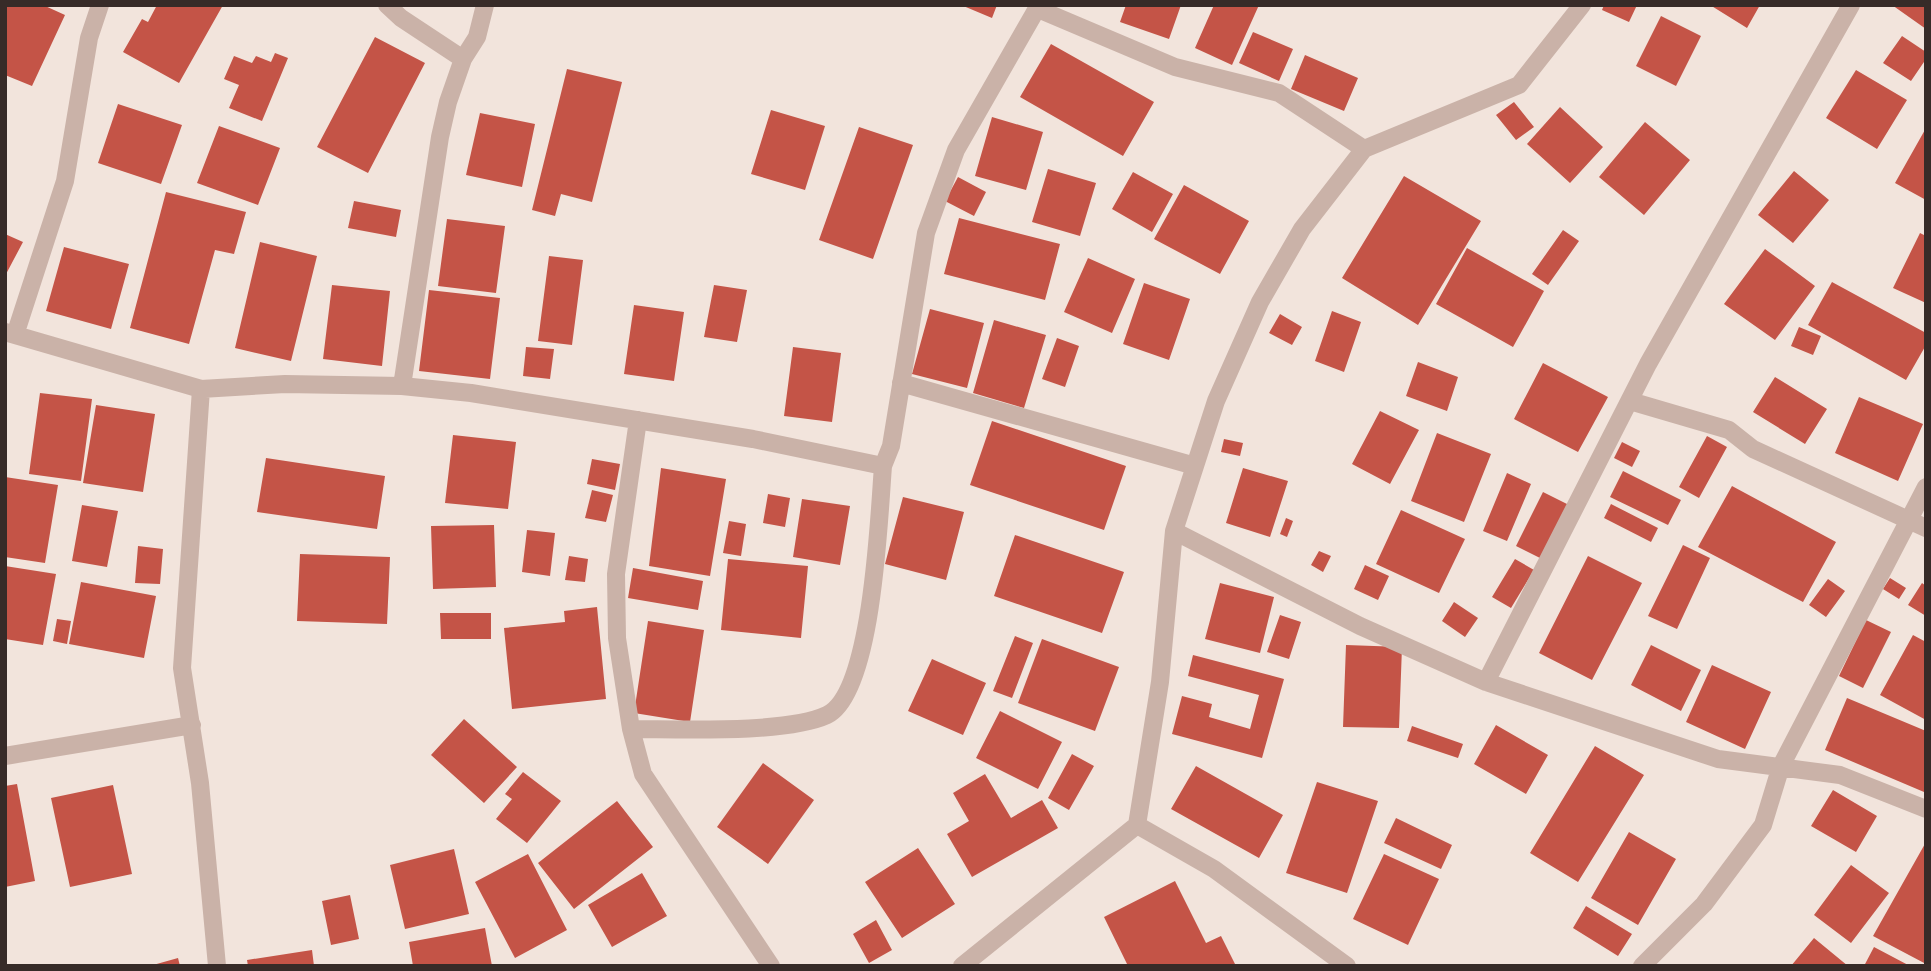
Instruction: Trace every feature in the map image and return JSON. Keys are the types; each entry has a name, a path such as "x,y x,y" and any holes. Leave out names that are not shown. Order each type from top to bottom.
{"street":[{"path":"100,5 89,38 65,181 10,334 201,389 285,384 402,386 523,400 753,439 883,466"},
{"path":"387,5 401,18 463,58"},
{"path":"402,386 440,137 463,58 477,37 485,5"},
{"path":"962,966 1137,825 1160,682 1174,531 1216,401 1261,302 1302,229 1364,149 1519,85 1582,5"},
{"path":"1486,682 1648,364 1851,5"},
{"path":"631,729 783,725 828,714 846,696 865,636 883,466 891,446 926,233 956,150 1039,7 1175,66 1279,93 1364,149"},
{"path":"901,383 1195,466"},
{"path":"201,389 182,668 192,725 217,966"},
{"path":"1630,401 1729,430 1753,449 1918,523"},
{"path":"638,420 616,574 617,638 631,729 643,774 771,966"},
{"path":"1642,966 1704,904 1763,825 1781,766 1918,523 1926,487"},
{"path":"1174,531 1360,626 1486,682 1718,759 1840,775 1926,809"},
{"path":"5,756 192,725"},
{"path":"1137,825 1214,869 1347,966"}],"building":[{"path":"5,5 43,5 65,15 32,86 5,75"},
{"path":"157,5 223,5 179,83 123,52 142,19 148,22"},
{"path":"961,5 997,5 992,18"},
{"path":"1126,5 1181,5 1169,39 1120,22"},
{"path":"1214,5 1259,5 1232,65 1195,48"},
{"path":"1604,5 1637,5 1629,22 1602,10"},
{"path":"1710,5 1760,5 1747,28"},
{"path":"1892,5 1926,5 1926,29"},
{"path":"1661,16 1701,36 1676,86 1636,66"},
{"path":"1253,32 1293,49 1279,81 1239,63"},
{"path":"1902,36 1926,52 1926,59 1911,81 1883,63"},
{"path":"375,37 425,63 368,173 317,147"},
{"path":"1051,44 1154,102 1123,156 1020,97"},
{"path":"275,53 288,58 262,121 229,108 239,85 224,79 234,56 252,63 256,56 271,62"},
{"path":"1305,55 1358,78 1344,111 1291,89"},
{"path":"567,69 622,82 592,202 561,194 555,216 532,210"},
{"path":"1856,70 1907,100 1877,149 1826,118"},
{"path":"1514,102 1534,127 1516,140 1496,115"},
{"path":"118,104 182,125 161,184 98,163"},
{"path":"1560,107 1603,147 1570,183 1527,144"},
{"path":"771,110 825,126 805,190 751,174"},
{"path":"480,113 535,124 522,187 466,175"},
{"path":"992,117 1043,132 1026,190 975,176"},
{"path":"1645,122 1690,160 1644,215 1599,177"},
{"path":"219,126 280,148 258,205 197,183"},
{"path":"859,127 913,145 873,259 819,240"},
{"path":"1926,128 1926,200 1895,183"},
{"path":"1048,169 1096,183 1080,236 1032,222"},
{"path":"1794,171 1829,200 1793,243 1758,215"},
{"path":"1133,172 1173,194 1152,232 1112,209"},
{"path":"1404,176 1481,221 1418,325 1342,278"},
{"path":"958,177 986,192 974,216 945,201"},
{"path":"1184,185 1249,221 1220,274 1154,239"},
{"path":"166,192 246,212 234,254 215,250 189,344 130,328"},
{"path":"354,201 401,210 396,237 348,228"},
{"path":"959,218 1060,244 1045,300 944,274"},
{"path":"447,219 505,226 496,293 438,286"},
{"path":"1563,230 1579,241 1548,285 1532,274"},
{"path":"1920,233 1926,236 1926,303 1893,288"},
{"path":"5,234 23,242 5,276"},
{"path":"260,242 317,256 291,361 235,348"},
{"path":"64,247 129,264 111,329 46,311"},
{"path":"1467,248 1544,291 1513,347 1436,304"},
{"path":"1765,249 1815,286 1775,340 1724,304"},
{"path":"549,256 583,260 572,345 538,341"},
{"path":"1088,258 1135,279 1112,333 1064,312"},
{"path":"1832,282 1926,333 1926,345 1906,380 1808,325"},
{"path":"1144,283 1190,299 1169,360 1123,344"},
{"path":"332,285 390,291 382,366 323,359"},
{"path":"714,285 747,290 737,342 704,337"},
{"path":"429,290 500,298 490,379 419,371"},
{"path":"634,305 684,312 674,381 624,374"},
{"path":"930,309 984,323 967,388 912,374"},
{"path":"1332,311 1361,322 1344,372 1315,361"},
{"path":"1280,314 1302,327 1292,345 1269,333"},
{"path":"994,320 1046,335 1024,408 973,393"},
{"path":"1799,327 1821,336 1813,355 1791,346"},
{"path":"1057,338 1079,346 1065,387 1042,379"},
{"path":"526,347 554,349 550,379 523,376"},
{"path":"793,347 841,353 832,422 784,416"},
{"path":"1418,362 1458,377 1447,411 1406,396"},
{"path":"1543,363 1608,397 1578,452 1514,419"},
{"path":"1775,377 1827,409 1805,444 1753,412"},
{"path":"40,393 92,399 81,481 29,474"},
{"path":"1859,397 1923,424 1898,481 1835,453"},
{"path":"96,405 155,414 143,492 83,483"},
{"path":"1380,411 1419,430 1390,484 1352,464"},
{"path":"992,421 1126,466 1104,530 970,485"},
{"path":"1437,433 1491,454 1464,522 1411,501"},
{"path":"453,435 516,442 508,509 445,503"},
{"path":"1707,436 1727,447 1699,498 1679,487"},
{"path":"1224,439 1243,443 1240,456 1221,452"},
{"path":"1622,442 1640,451 1632,467 1614,458"},
{"path":"266,458 385,476 377,529 257,512"},
{"path":"592,459 620,464 615,490 587,484"},
{"path":"661,468 726,479 710,576 649,566"},
{"path":"1243,468 1288,481 1270,537 1226,523"},
{"path":"1623,471 1681,500 1668,525 1610,497"},
{"path":"1507,473 1531,484 1507,541 1483,531"},
{"path":"5,477 58,485 45,563 5,557"},
{"path":"1732,486 1836,542 1803,602 1698,547"},
{"path":"592,490 613,495 606,522 585,518"},
{"path":"1543,492 1569,505 1542,559 1516,546"},
{"path":"768,494 790,498 785,527 763,523"},
{"path":"903,497 964,512 946,580 885,564"},
{"path":"802,499 850,506 840,565 793,557"},
{"path":"1611,504 1658,528 1651,542 1604,518"},
{"path":"82,505 118,511 107,567 72,561"},
{"path":"1401,510 1465,539 1439,593 1376,564"},
{"path":"1286,518 1293,521 1287,537 1280,534"},
{"path":"729,521 746,524 741,556 723,553"},
{"path":"494,525 496,587 433,589 431,526"},
{"path":"527,530 555,533 550,576 522,572"},
{"path":"1015,535 1124,572 1102,633 994,596"},
{"path":"1683,545 1710,558 1677,629 1648,616"},
{"path":"138,546 163,549 160,584 135,583"},
{"path":"1319,551 1331,556 1323,572 1311,565"},
{"path":"300,554 390,557 387,624 297,621"},
{"path":"569,556 588,559 585,582 565,580"},
{"path":"1588,556 1642,583 1592,680 1539,653"},
{"path":"728,559 808,566 801,638 721,630"},
{"path":"1515,559 1534,570 1511,608 1492,597"},
{"path":"1365,565 1389,576 1378,600 1354,589"},
{"path":"5,566 56,574 43,645 5,639"},
{"path":"633,568 703,581 698,610 628,598"},
{"path":"1890,578 1906,588 1899,599 1883,589"},
{"path":"1828,579 1845,591 1826,617 1809,605"},
{"path":"81,582 156,596 144,658 69,644"},
{"path":"1220,583 1274,597 1260,653 1205,639"},
{"path":"1922,583 1926,586 1926,616 1908,605"},
{"path":"1454,602 1478,618 1465,637 1442,621"},
{"path":"597,607 606,699 512,709 504,628 565,622 564,611"},
{"path":"440,613 491,613 491,639 441,639"},
{"path":"1280,615 1301,622 1289,659 1267,652"},
{"path":"57,619 71,621 67,644 53,641"},
{"path":"1866,620 1891,632 1863,688 1839,676"},
{"path":"648,621 704,630 690,722 634,713"},
{"path":"1913,635 1926,642 1926,720 1880,695"},
{"path":"1015,636 1033,643 1012,698 993,691"},
{"path":"1042,639 1119,667 1095,731 1018,703"},
{"path":"1346,645 1402,647 1399,728 1343,727"},
{"path":"1651,645 1701,670 1681,711 1631,685"},
{"path":"1193,655 1284,679 1262,758 1172,734 1182,696 1212,704 1209,717 1250,729 1259,695 1188,676"},
{"path":"932,659 986,683 963,735 908,711"},
{"path":"1712,665 1771,692 1745,749 1686,722"},
{"path":"1847,698 1926,731 1924,792 1825,750"},
{"path":"1000,711 1062,742 1038,789 976,758"},
{"path":"464,719 517,767 484,803 431,755"},
{"path":"1496,725 1548,755 1526,794 1474,764"},
{"path":"1412,726 1463,744 1458,758 1407,741"},
{"path":"1595,746 1644,775 1578,882 1530,853"},
{"path":"1072,754 1094,766 1069,810 1048,798"},
{"path":"763,763 814,800 768,864 717,827"},
{"path":"1196,766 1283,815 1259,858 1171,809"},
{"path":"523,772 561,801 527,843 496,819 512,799 505,794"},
{"path":"985,774 1011,818 1042,800 1058,828 972,877 947,834 969,821 953,793"},
{"path":"1317,782 1378,801 1347,893 1286,873"},
{"path":"17,784 35,881 5,887 5,786"},
{"path":"113,785 132,874 70,887 51,798"},
{"path":"1833,790 1877,816 1856,852 1811,826"},
{"path":"617,801 653,847 574,909 538,863"},
{"path":"1396,818 1452,845 1441,869 1384,843"},
{"path":"1629,832 1676,859 1638,925 1591,898"},
{"path":"1926,842 1926,964 1873,936"},
{"path":"918,848 955,904 902,938 865,882"},
{"path":"454,849 469,914 405,929 390,865"},
{"path":"528,854 567,930 515,958 475,882"},
{"path":"1384,854 1439,879 1408,945 1353,919"},
{"path":"1851,865 1889,893 1851,943 1814,915"},
{"path":"642,873 667,916 612,947 588,905"},
{"path":"1175,881 1206,943 1221,936 1235,964 1128,966 1104,917"},
{"path":"350,895 359,939 331,945 322,901"},
{"path":"1586,906 1632,934 1618,956 1573,928"},
{"path":"876,920 892,950 869,963 853,934"},
{"path":"485,928 492,966 413,966 409,942"},
{"path":"1814,938 1848,966 1791,966"},
{"path":"1874,947 1910,966 1864,966"},
{"path":"312,950 314,966 248,966 247,960"},
{"path":"178,958 180,966 153,966 153,965"}]}
